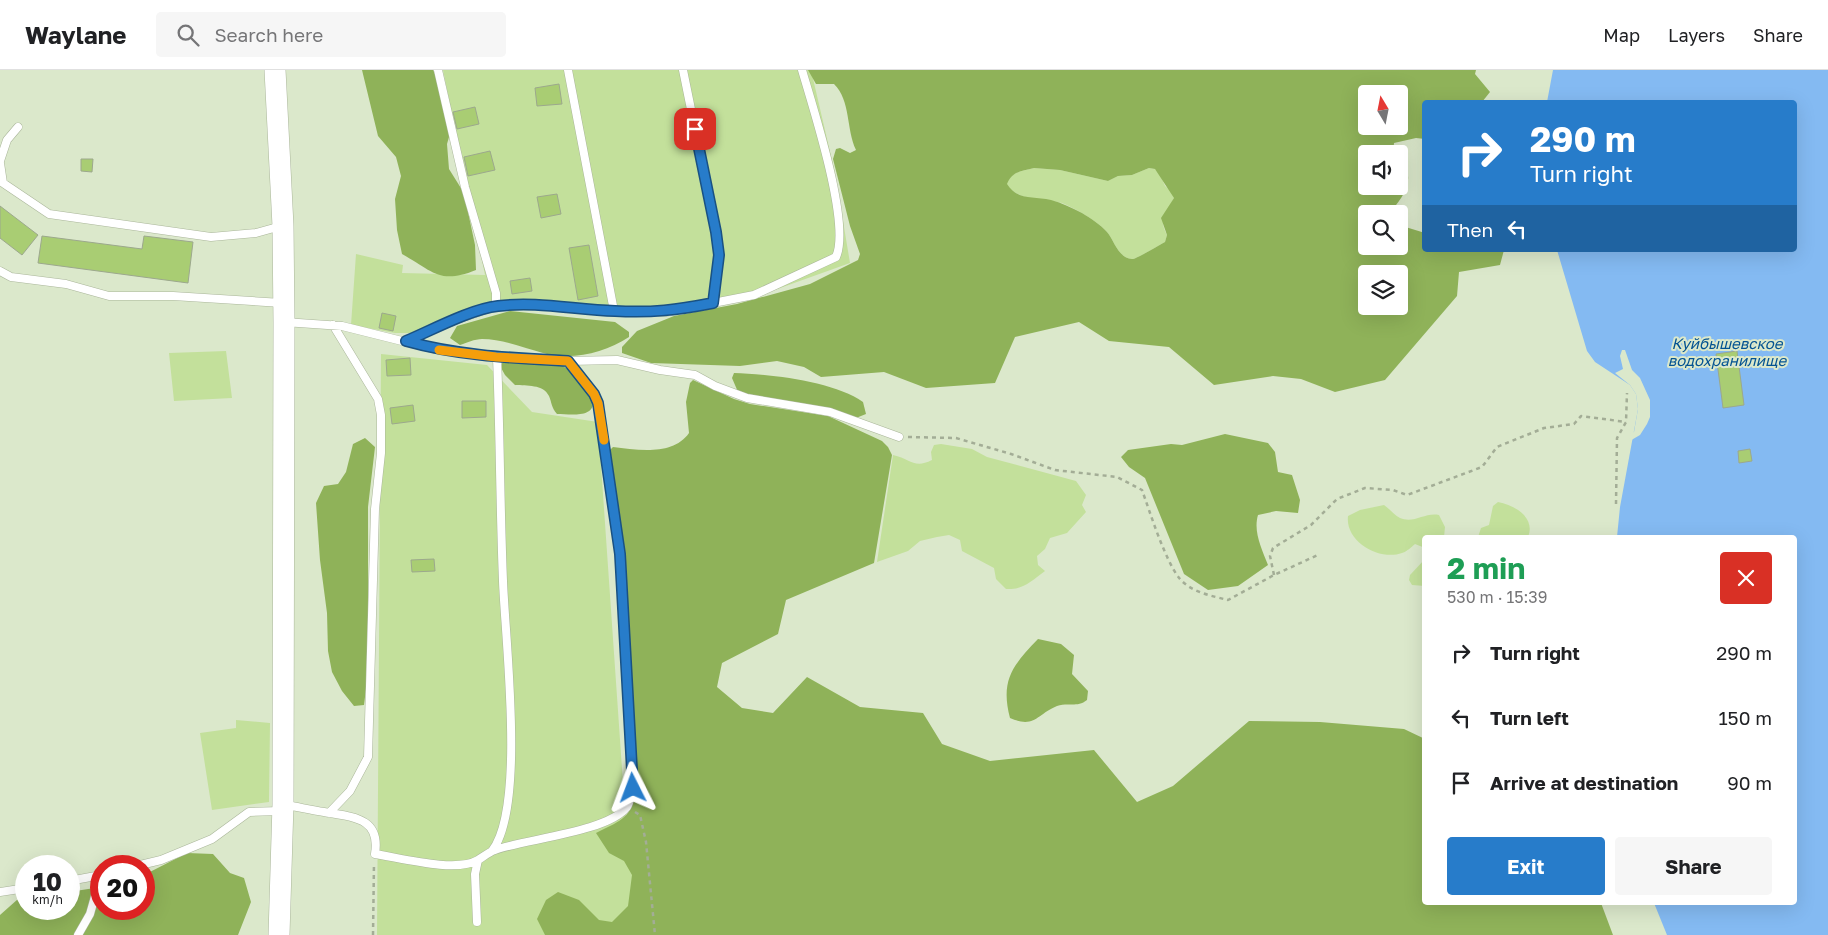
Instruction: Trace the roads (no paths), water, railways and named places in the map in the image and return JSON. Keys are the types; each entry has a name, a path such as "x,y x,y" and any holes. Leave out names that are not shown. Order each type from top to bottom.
{"street":[{"path":"275,70 283,226 284,313 283,808 279,935"}],"lane":[{"path":"438,70 465,187 496,293 496,306"},
{"path":"568,70 614,311"},
{"path":"683,70 719,255 713,303"},
{"path":"406,341 458,319 496,306 537,304 614,311 666,312 754,295 827,264 836,257 839,251 837,201 802,70"},
{"path":"18,127 7,140 0,162 4,183 49,214 211,236 256,233 283,226"},
{"path":"0,271 11,277 66,284 109,296 173,296 284,313 434,349 496,357 568,361 617,360 660,370 695,375 714,386 746,398 830,412 899,437"},
{"path":"329,813 350,791 368,757 375,509 381,430 378,399 333,325"},
{"path":"492,851 502,834 508,806 512,743 503,583 496,357"},
{"path":"155,861 212,839 249,812 283,808 349,816 362,820 372,830 377,842 375,854 415,862 457,866 470,864 492,851 585,829 613,817 627,807 633,788 620,554 598,403 594,394 568,361"},
{"path":"476,922 476,874 478,860"},
{"path":"0,892 15,890"},
{"path":"78,935 90,914"}],"water":[{"name":"Куйбышевское водохранилище","path":"1553,70 1828,70 1828,935 1667,935 1655,905 1797,905 1797,535 1617,535 1620,507 1638,409 1636,394 1630,385 1595,362 1587,351 1558,252 1797,252 1797,100 1547,100"}]}
